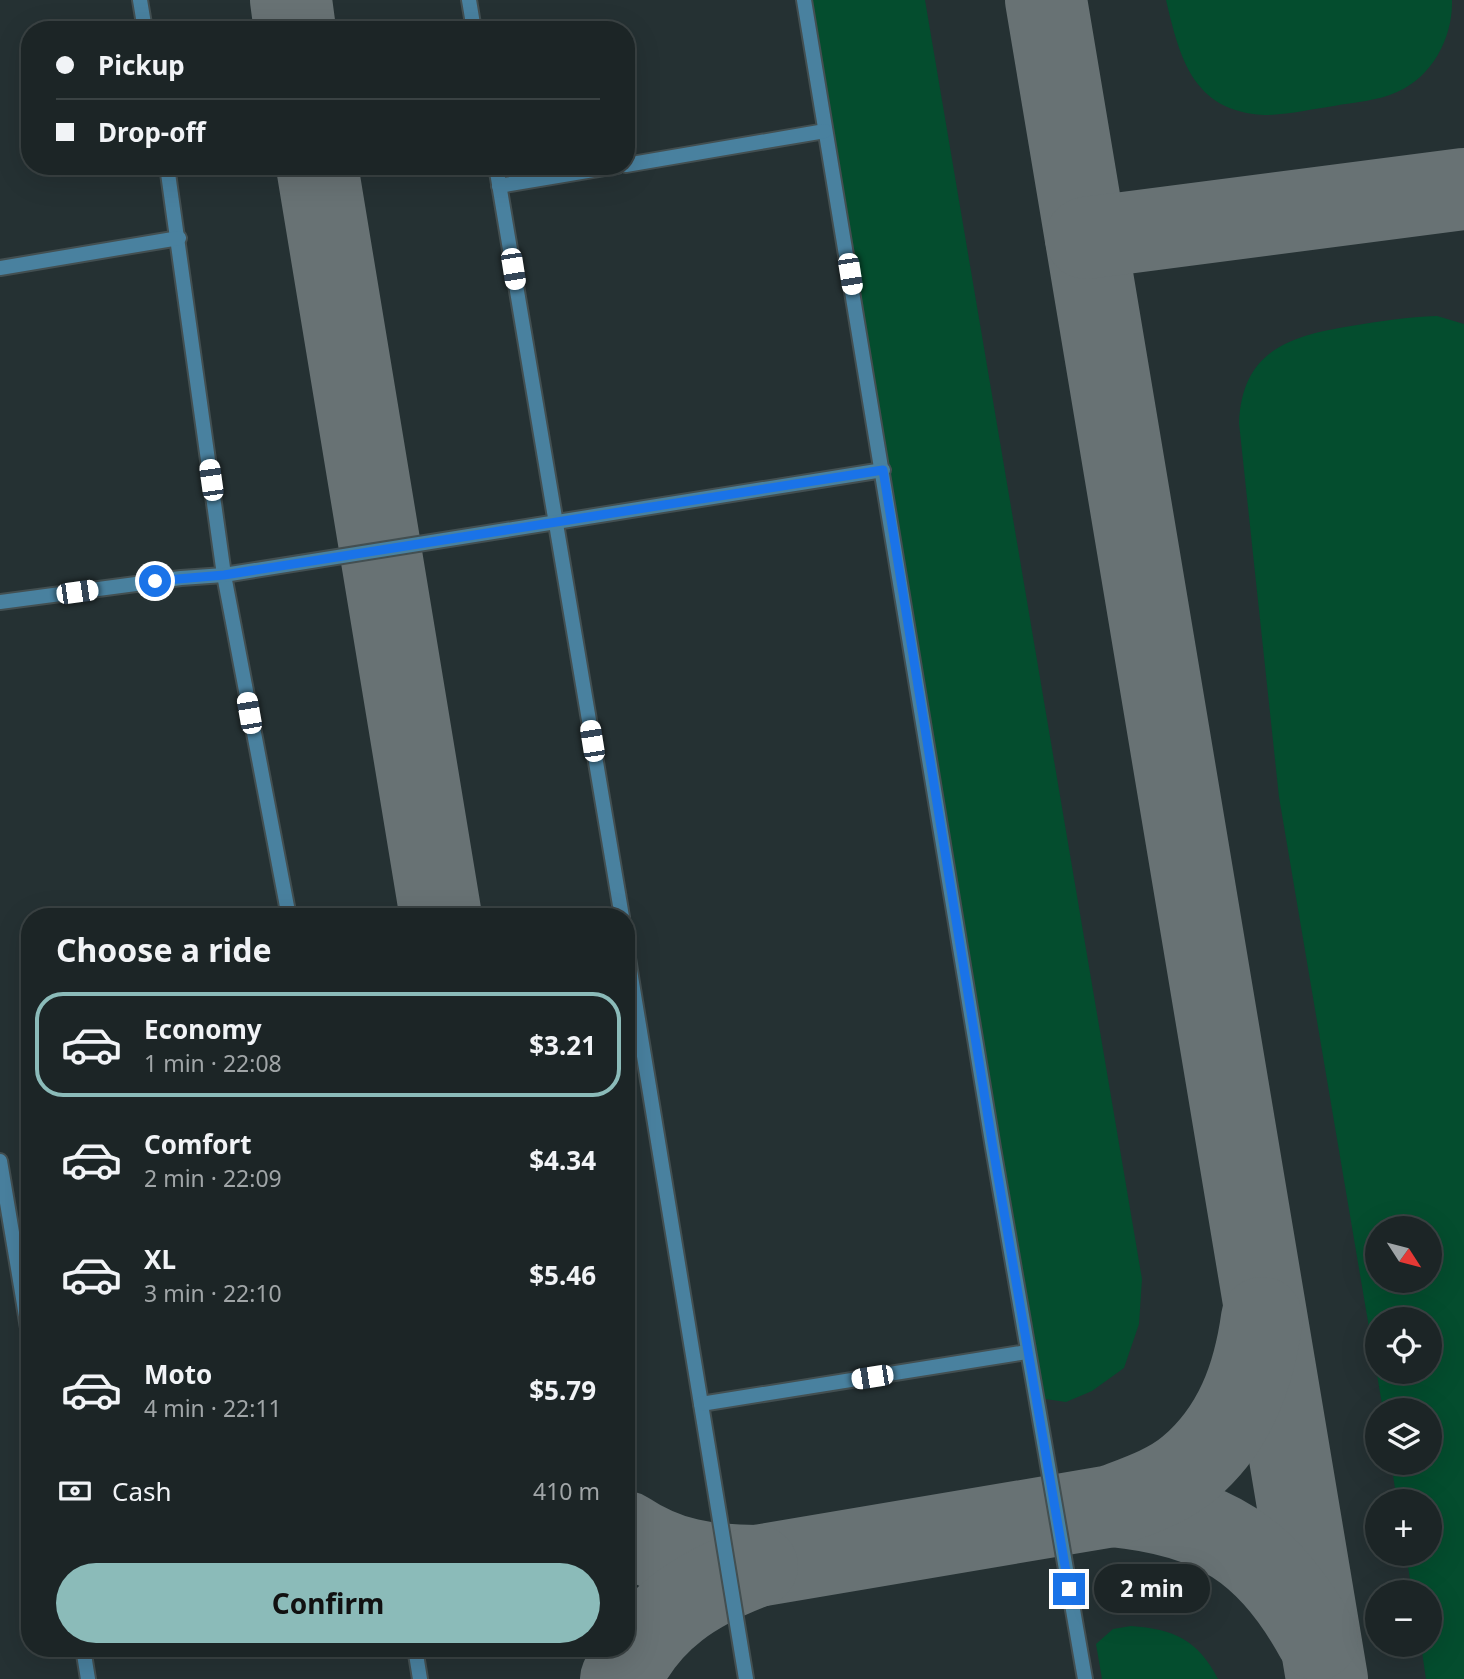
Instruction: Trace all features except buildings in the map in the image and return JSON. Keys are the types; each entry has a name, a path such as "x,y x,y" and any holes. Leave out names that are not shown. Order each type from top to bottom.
{"lane":[{"path":"140,0 144,21"},
{"path":"469,0 472,21"},
{"path":"804,0 851,299 883,470 906,635 997,1184 1085,1679"},
{"path":"635,163 825,131"},
{"path":"168,175 224,575 287,908"},
{"path":"497,175 620,908"},
{"path":"499,187 566,175"},
{"path":"0,268 179,238"},
{"path":"0,603 181,578 224,575 883,470"},
{"path":"635,1001 746,1679"},
{"path":"0,1161 21,1286"},
{"path":"701,1404 1027,1352"},
{"path":"84,1657 88,1679"},
{"path":"416,1657 420,1679"}],"green space":[{"path":"804,0 925,0 1142,1279 1139,1324 1124,1368 1092,1391 1066,1402 1045,1399 954,907"},
{"path":"1166,0 1452,0 1445,41 1430,66 1410,85 1374,99 1264,115 1221,104 1205,92 1184,61"},
{"path":"1437,316 1464,324 1464,1679 1426,1679 1423,1657 1442,1657 1442,1580 1410,1580 1408,1566 1442,1566 1442,1489 1395,1489 1393,1475 1442,1475 1442,1398 1381,1398 1379,1384 1442,1384 1442,1307 1366,1307 1279,797 1239,423 1242,399 1249,379 1259,363 1273,351 1308,335 1383,321"},
{"path":"1131,1626 1160,1630 1183,1639 1202,1655 1218,1679 1102,1679 1096,1644 1113,1629"}],"taxiway":[{"path":"291,0 294,21"},
{"path":"1046,0 1327,1679"},
{"path":"318,175 440,908"},
{"path":"1086,238 1464,189"},
{"path":"635,1538 689,1560 757,1566 1112,1506 1172,1480 1189,1468 1219,1436 1248,1381 1262,1318"},
{"path":"1112,1506 1180,1518 1234,1542 1279,1582 1317,1639"},
{"path":"635,1654 660,1622 695,1595 757,1566"},
{"path":"621,1679 633,1657"}],"route":[{"path":"155,581 224,575 883,470 993,1148 1069,1589"}]}
